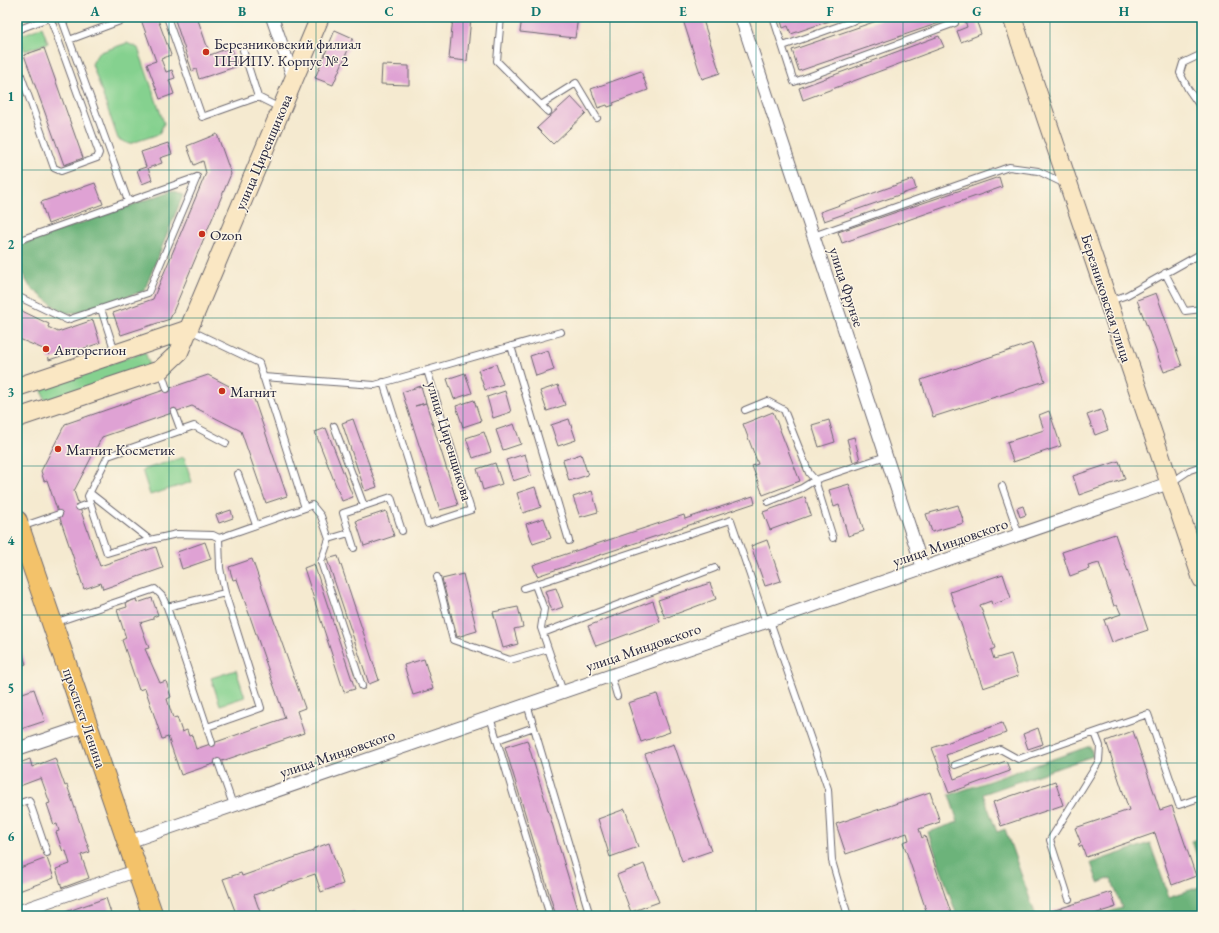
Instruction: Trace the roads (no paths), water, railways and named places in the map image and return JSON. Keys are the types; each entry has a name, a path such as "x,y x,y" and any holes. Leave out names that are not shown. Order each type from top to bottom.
{"main road":[{"name":"проспект Ленина","path":"18,524 153,916"}],"street":[{"path":"272,17 294,80"},
{"name":"улица Циренщикова","path":"160,370 178,352 189,329 320,17"},
{"name":"улица Фрунзе","path":"741,17 923,568"},
{"name":"Березниковская улица","path":"1012,17 1202,579"},
{"path":"17,387 189,329"},
{"path":"17,418 160,370"},
{"name":"улица Миндовского","path":"128,842 1169,483"},
{"path":"18,747 88,725"},
{"path":"17,912 138,870"}],"lane":[{"path":"17,30 50,17 99,153 97,158 61,171 54,168 17,64"},
{"path":"61,17 128,201"},
{"path":"69,40 123,20 126,17"},
{"path":"167,17 202,117 258,97 282,108"},
{"path":"501,17 497,61 548,112"},
{"path":"774,17 794,82 955,23 953,17"},
{"path":"783,46 864,17"},
{"path":"243,50 258,97"},
{"path":"1202,54 1183,63 1180,73 1188,89 1202,109"},
{"path":"541,105 576,82 597,118"},
{"path":"814,236 1009,167 1038,171 1070,186"},
{"path":"17,241 198,177 148,293 67,320 17,296"},
{"path":"1108,301 1127,295 1202,253"},
{"path":"1166,273 1185,311 1202,309"},
{"path":"101,309 116,354"},
{"path":"189,329 259,363 305,508"},
{"path":"263,377 375,385 561,332"},
{"path":"511,346 569,541"},
{"path":"160,370 167,389"},
{"name":"улица Циренщикова","path":"383,382 428,524 471,510 427,370"},
{"path":"745,410 767,401 784,410 809,473 815,480 833,538"},
{"path":"174,412 181,431"},
{"path":"226,443 194,426 108,456 88,496 107,553 150,540 177,534 213,535 219,538 312,505 322,516 329,539 321,562 362,686"},
{"path":"334,426 364,506"},
{"path":"768,502 802,488 815,480 886,456"},
{"path":"1169,483 1190,470 1202,466"},
{"path":"238,474 256,525"},
{"path":"1002,486 1019,535"},
{"path":"90,492 150,540"},
{"path":"354,548 343,513 392,497 402,531"},
{"path":"80,507 90,503"},
{"path":"18,524 59,514"},
{"path":"524,588 731,520 828,789 832,861 848,916"},
{"path":"329,539 349,533"},
{"path":"207,727 261,708 226,593 220,568 219,538"},
{"path":"543,633 715,568"},
{"path":"437,577 453,640 510,660 548,649"},
{"path":"536,585 544,609 541,628 563,692"},
{"path":"52,623 155,589 162,596 167,607 212,743"},
{"path":"167,607 226,593"},
{"path":"611,675 617,696"},
{"path":"527,704 590,916"},
{"path":"955,765 1000,749 1018,759 1148,714 1179,805 1202,797"},
{"path":"490,717 550,916"},
{"path":"497,740 534,727"},
{"path":"1069,899 1050,840 1098,761 1100,746 1095,733"},
{"path":"218,762 233,805"},
{"path":"17,804 29,800 47,853"}],"place":[{"name":"Березниковский филиал ПНИПУ. Корпус № 2","path":"206,52"},
{"name":"Ozon","path":"202,234"},
{"name":"Авторегион","path":"46,349"},
{"name":"Магнит","path":"222,391"},
{"name":"Магнит Косметик","path":"58,449"}]}
